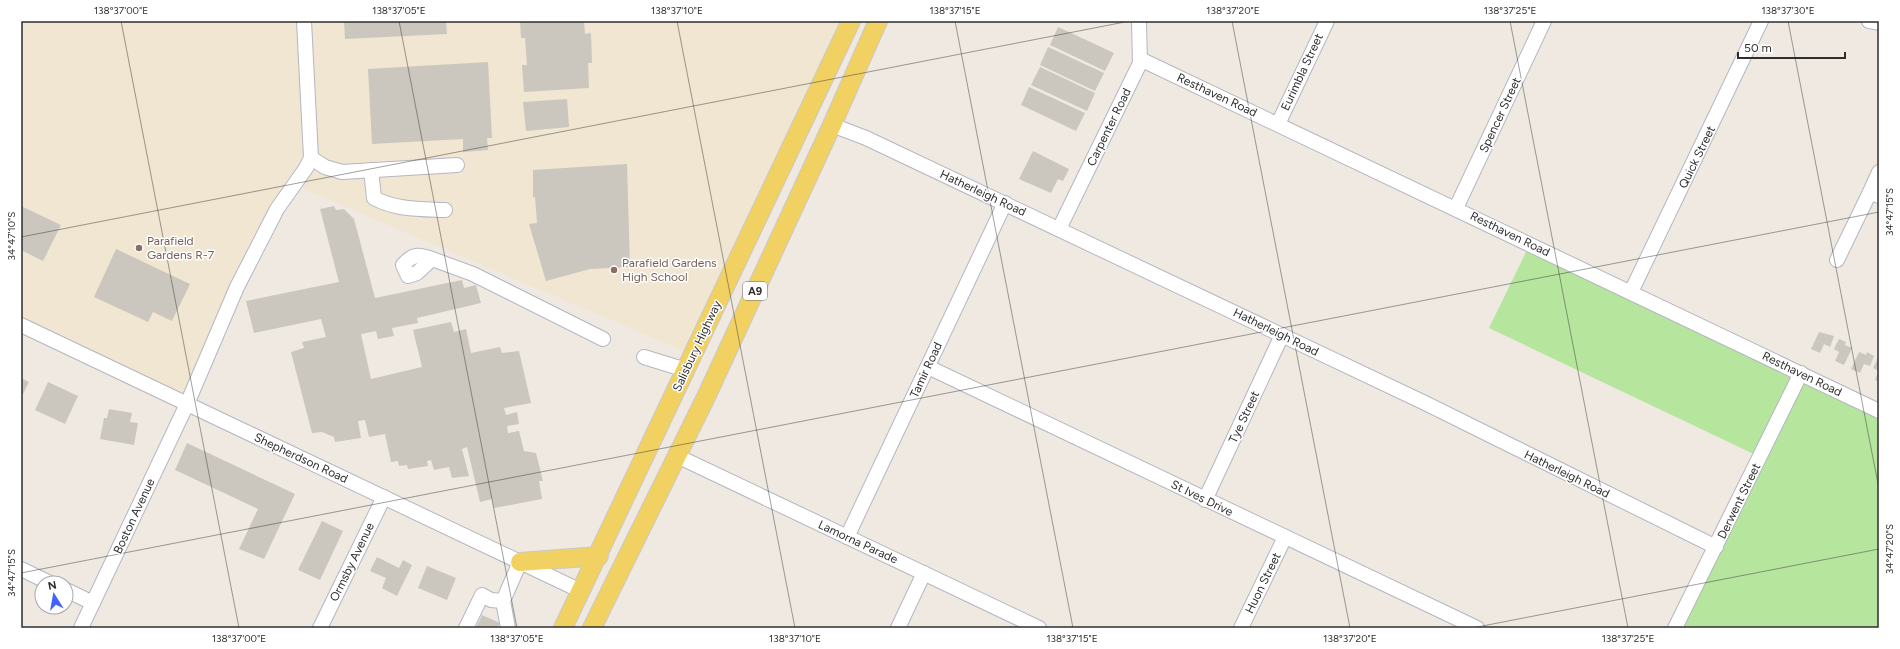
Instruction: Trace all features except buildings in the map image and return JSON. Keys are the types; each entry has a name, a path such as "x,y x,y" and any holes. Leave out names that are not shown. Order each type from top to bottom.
{"main road":[{"name":"Salisbury Highway","path":"563,628 576,589 599,556 851,21"},
{"name":"A9","path":"592,628 677,456 832,125 878,21"},
{"path":"808,114 832,125"},
{"path":"520,562 599,556"},
{"path":"551,628 576,589 605,603"}],"street":[{"path":"304,21 311,158 326,167 342,172 458,165"},
{"name":"Carpenter Road","path":"1059,229 1140,59 1139,21"},
{"name":"Eurimbla Street","path":"1278,124 1327,21"},
{"name":"Spencer Street","path":"1456,208 1544,21"},
{"name":"Quick Street","path":"1631,292 1762,21"},
{"path":"1869,21 1879,23"},
{"name":"Resthaven Road","path":"1140,59 1456,208 1879,411"},
{"name":"Hatherleigh Road","path":"832,125 866,138 1005,203 1425,403 1716,547"},
{"name":"Boston Avenue","path":"81,628 187,404 237,287 278,209 306,168 311,158"},
{"path":"371,170 374,198 383,203 405,208 445,210"},
{"path":"1837,260 1874,194 1879,172"},
{"name":"Tamir Road","path":"847,537 1005,203"},
{"path":"432,259 473,274 603,339"},
{"name":"Shepherdson Road","path":"21,326 576,589"},
{"name":"Tye Street","path":"1205,500 1282,335"},
{"path":"644,357 686,370"},
{"name":"St Ives Drive","path":"928,367 1477,628"},
{"name":"Derwent Street","path":"1675,628 1800,373"},
{"name":"Lamorna Parade","path":"677,456 1039,628"},
{"name":"Ormsby Avenue","path":"320,628 384,497"},
{"name":"Huon Street","path":"1241,628 1285,537"},
{"path":"508,628 503,601 520,562"},
{"path":"21,569 34,575"},
{"path":"898,628 924,573"},
{"path":"74,594 93,603"},
{"path":"466,628 482,596 491,600 503,601"}],"shaded area":[{"path":"21,21 851,21 693,355 295,185 187,404 21,325"}],"green space":[{"path":"1530,244 1879,409 1879,628 1675,628 1760,457 1489,328"}],"place":[{"name":"Parafield Gardens R-7","path":"139,248"},
{"name":"Parafield Gardens High School","path":"614,270"}]}
